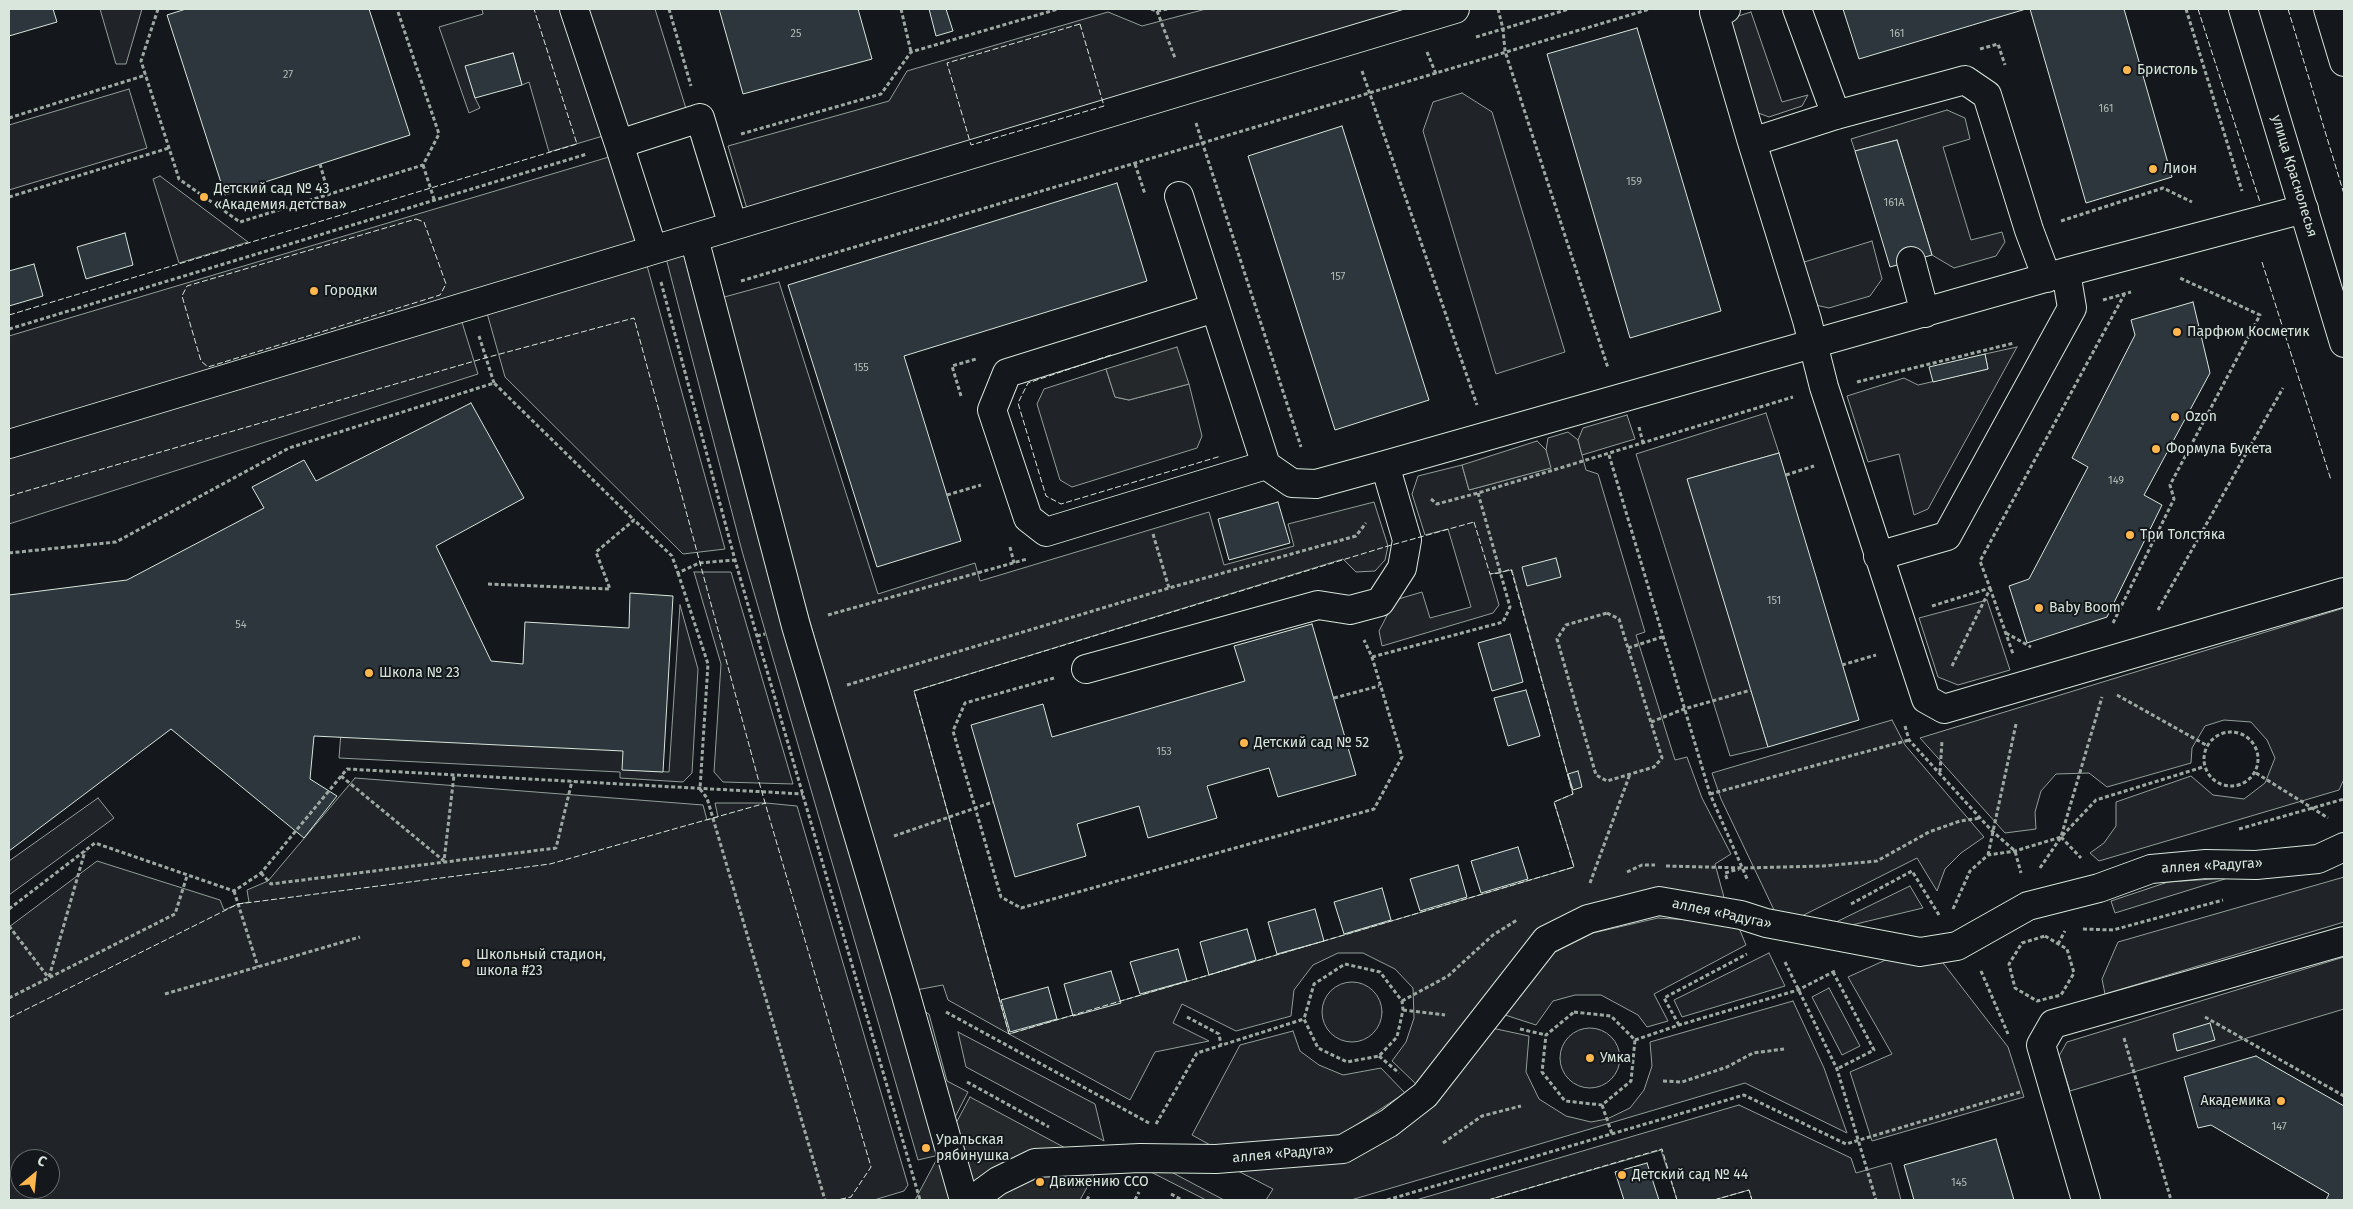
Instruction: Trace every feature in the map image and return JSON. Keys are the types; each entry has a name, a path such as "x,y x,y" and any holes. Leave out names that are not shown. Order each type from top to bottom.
{"street":[{"path":"574,9 653,250"},
{"path":"9,444 469,304 1187,91 1455,9"},
{"path":"1726,9 1714,12 1813,343 1824,387 1926,699 1944,709 2344,592"},
{"path":"1796,9 1836,115"},
{"name":"улица Краснолесья","path":"2243,9 2344,343"},
{"path":"2328,9 2344,62"},
{"path":"1752,142 1836,115 1966,80 1987,95 2029,230 2056,275 2072,308 1948,536 1878,556"},
{"path":"619,144 700,118 733,226"},
{"path":"1179,196 1266,465 1292,483 1308,484 1388,478 1630,394 2251,221 2304,209"},
{"path":"694,238 815,695 905,992 964,1200"},
{"path":"1911,261 1925,313"},
{"path":"1215,308 1006,372 992,410 1028,518 1046,532 1266,465"},
{"path":"1086,669 1318,604 1350,610 1380,602 1402,568 1407,540 1388,478"},
{"name":"аллея «Радуга»","path":"972,1200 998,1181 1035,1163 1140,1158 1216,1159 1343,1149 1389,1123 1424,1095 1546,940 1588,919 1659,901 1741,915 1770,931 1920,952 1958,946 2028,906 2099,888 2151,869 2206,864 2256,865 2318,859 2344,847"},
{"path":"2086,1200 2041,1045 2053,1024 2344,941"}],"path":[{"path":"158,9 141,61 178,179 240,222 329,196 423,165 439,134 397,9"},
{"path":"669,9 700,118"},
{"path":"900,9 911,52"},
{"path":"709,144 881,94 911,52 1058,9"},
{"path":"1151,9 1157,11 1167,9"},
{"path":"1498,9 1504,29 1505,52 1611,377 1630,394 1643,443"},
{"path":"733,284 1650,9"},
{"path":"2186,9 2251,221"},
{"path":"1157,11 1187,91 1201,143 1304,454"},
{"path":"9,118 146,75"},
{"path":"1370,94 1477,406"},
{"path":"9,329 619,144"},
{"path":"9,197 169,148"},
{"path":"320,164 329,196"},
{"path":"423,165 434,199"},
{"path":"653,250 735,560 920,1200"},
{"path":"2061,837 2105,688 2102,662 2104,641 2174,499 2170,486 2260,315 2178,277"},
{"path":"469,304 494,383 672,556 708,664 700,789 707,798 825,1200"},
{"path":"9,552 116,542 289,448 494,383"},
{"path":"2157,613 2283,388"},
{"path":"1609,454 1710,794 1770,931 1837,1070 1876,1200"},
{"path":"1786,475 1824,463"},
{"path":"815,695 1169,588 1356,536 1388,478"},
{"path":"947,495 988,482"},
{"path":"1372,657 1503,622 1510,607 1478,493"},
{"path":"488,584 610,589 596,552 634,520"},
{"path":"1153,533 1169,588"},
{"path":"678,573 699,563 735,560"},
{"path":"1086,669 965,703 953,731 1001,897 1021,908 1374,809 1402,758 1379,686 1372,657 1350,610"},
{"path":"1607,613 1619,619 1628,648 1662,758 1654,767 1607,781 1596,775 1557,639 1566,625 1607,613"},
{"path":"1628,648 1662,637"},
{"path":"1842,665 1880,654"},
{"path":"1334,698 1379,686"},
{"path":"1988,855 2018,716 2014,687"},
{"path":"1651,722 1684,709 1751,690"},
{"path":"2223,732 2245,734 2259,751 2256,773 2239,787 2217,784 2203,767 2206,745 2223,732"},
{"path":"1710,794 1910,740"},
{"path":"2036,874 2061,837 2096,800 2203,767"},
{"path":"234,891 261,872 347,769 803,794"},
{"path":"2256,773 2312,808"},
{"path":"1588,919 1590,883 1630,774"},
{"path":"444,861 454,775"},
{"path":"341,776 444,861"},
{"path":"261,872 271,884 556,848 572,781"},
{"path":"886,838 993,802"},
{"path":"1710,867 1823,866 1877,861 1930,832 1960,821 1981,818"},
{"path":"2014,851 2061,837"},
{"path":"9,909 95,844 234,891"},
{"path":"49,978 85,851"},
{"path":"9,998 176,914 187,876"},
{"path":"234,891 258,967"},
{"path":"2076,929 2114,930 2227,899"},
{"path":"2058,944 2067,928 2061,925"},
{"path":"9,926 49,978"},
{"path":"1679,1025 1664,998 1770,931"},
{"path":"2046,936 2058,944 2067,949 2074,973 2061,995 2037,1001 2016,988 2009,964 2022,943 2046,936"},
{"path":"165,994 360,937"},
{"path":"1345,964 1380,972 1402,1001 1403,1010 1397,1037 1379,1056 1347,1062 1318,1048 1304,1019 1314,984 1345,964"},
{"path":"1833,972 1874,1050 1837,1070"},
{"path":"1402,1001 1448,976"},
{"path":"1635,1040 1798,990"},
{"path":"905,992 938,1008 1162,1130"},
{"path":"2209,1011 2200,1014 2344,1096"},
{"path":"1574,1012 1611,1016 1635,1040 1631,1082 1602,1105 1565,1101 1542,1072 1546,1036 1574,1012"},
{"path":"1187,1017 1219,1034 1221,1045"},
{"path":"1155,1126 1197,1053 1304,1019"},
{"path":"2115,1040 2134,1035"},
{"path":"2124,1038 2171,1200"},
{"path":"1663,1081 1682,1082 1727,1067 1753,1053 1784,1049"},
{"path":"1387,1200 1744,1095 1846,1144 2032,1089 2046,1062"},
{"path":"1602,1105 1612,1134"},
{"path":"1443,1143 1482,1116 1521,1106"}],"shaded area":[{"path":"100,9 142,9 126,64 116,64"},
{"path":"482,9 561,9 603,136 549,152 529,82 522,85 513,53 466,66 475,98 480,108 469,113 439,27 483,14"},
{"path":"587,9 655,9 688,115 628,132"},
{"path":"1206,9 1426,9 748,212 728,146 889,101 907,71 1108,12 1142,26"},
{"path":"1751,12 1782,102 1808,95 1802,106 1769,117 1753,111 1726,26 1732,18"},
{"path":"129,89 147,148 9,190 9,125"},
{"path":"1462,93 1492,112 1565,352 1496,374 1423,131 1433,102"},
{"path":"1947,110 1965,118 1970,139 1943,147 1971,240 2002,232 2005,242 1996,256 1954,268 1932,255 1897,140 1855,151 1851,139"},
{"path":"609,157 639,243 9,436 9,336"},
{"path":"160,176 248,242 179,263 153,179"},
{"path":"1872,241 1882,279 1870,296 1829,308 1811,304 1801,263"},
{"path":"687,252 939,1155 918,1160 742,551 666,258"},
{"path":"646,262 725,549 683,554 505,377 487,313"},
{"path":"779,282 878,594 975,563 980,581 1209,512 1224,565 1294,546 1288,524 1374,502 1388,546 1385,560 1375,571 1356,572 1343,559 914,691 1009,1034 948,1000 943,985 916,990 717,299"},
{"path":"461,319 478,374 9,524 9,456"},
{"path":"1177,347 1189,384 1129,400 1115,397 1106,369"},
{"path":"2017,347 1928,509 1914,515 1899,454 1868,462 1847,396 1904,378 1918,385 1988,369 1985,354"},
{"path":"1106,369 1115,397 1129,400 1189,384 1202,436 1197,448 1072,487 1060,480 1037,404 1044,389"},
{"path":"1766,413 1779,453 1688,479 1768,747 1730,756 1636,454"},
{"path":"1627,415 1635,439 1582,455 1578,440 1583,428"},
{"path":"1568,432 1578,440 1586,470 1598,474 1645,632 1636,635 1675,760 1687,757 1702,798 1731,854 1715,864 1725,901 1599,904 1416,1084 1392,1061 1406,1042 1414,1018 1413,988 1395,969 1363,953 1338,953 1313,965 1294,990 1291,1016 1236,1031 1182,1004 1173,1023 1209,1041 1155,1052 1130,1100 1009,1034 1574,867 1554,802 1573,794 1512,570 1490,574 1499,605 1493,613 1382,646 1379,631 1395,600 1422,592 1430,618 1471,607 1448,529 1425,535 1412,494 1418,476 1462,465 1469,490 1550,468 1546,450 1548,438"},
{"path":"1537,441 1546,450 1551,468 1469,490 1462,465"},
{"path":"694,572 731,572 793,784 723,782 714,772 721,664"},
{"path":"1987,600 2010,670 1958,685 1938,677 1919,618"},
{"path":"680,605 698,669 692,773 683,782 620,778 620,772 339,758 341,732 629,747 632,770 669,772"},
{"path":"2344,608 2344,779 2339,790 2099,861 2090,853 2104,843 2116,826 2116,802 2191,776 2213,795 2244,799 2265,783 2275,758 2267,740 2251,722 2224,720 2205,726 2192,748 2191,763 2107,787 2089,773 2056,774 2041,791 2035,812 2036,829 2005,833 1920,738"},
{"path":"1892,720 1905,745 1984,837 1961,853 1945,869 1937,891 1917,858 1794,920 1775,912 1721,799 1712,773"},
{"name":"Школьный стадион, школа #23","path":"355,778 703,805 707,820 718,817 715,803 766,803 797,806 908,1185 904,1191 874,1200 9,1200 9,927 97,861 220,900 224,910 249,902 247,890 268,881"},
{"path":"98,798 114,818 9,895 9,861"},
{"path":"2344,877 2344,922 2105,994 2102,979 2118,942"},
{"path":"2228,878 2115,913 2111,901 2168,882"},
{"path":"1910,886 1923,908 1835,929 1830,925"},
{"path":"1658,918 1737,923 1746,945 1654,994 1668,1021 1647,1027 1638,1015 1601,995 1575,995 1553,1001 1536,1025 1499,1013 1551,954 1593,933"},
{"path":"1769,953 1785,986 1682,1017 1674,1000"},
{"path":"2344,957 2344,1009 2070,1091 2059,1056 2067,1042"},
{"path":"1890,958 1940,959 2008,1047 2024,1097 1872,1141 1850,1072 1892,1054 1848,977"},
{"path":"1352,982 1368,987 1373,991 1377,996 1382,1012 1377,1028 1373,1033 1368,1037 1352,1042 1336,1037 1331,1033 1327,1028 1322,1012 1327,996 1331,991 1336,987"},
{"path":"1829,988 1860,1046 1842,1055 1812,997"},
{"path":"1793,1001 1824,1068 1847,1133 1745,1083 1351,1200 1266,1200 1273,1189 1238,1171 1345,1159 1487,1027 1529,1036 1526,1072 1539,1099 1566,1116 1591,1122 1607,1119 1630,1108 1644,1090 1652,1066 1650,1042"},
{"path":"918,1008 929,1014 947,1081 968,1092 950,1127"},
{"path":"1590,1028 1607,1033 1615,1041 1620,1058 1615,1075 1607,1083 1590,1088 1573,1083 1565,1075 1560,1058 1565,1041 1573,1033"},
{"path":"1293,1031 1300,1051 1319,1065 1343,1075 1381,1068 1405,1093 1341,1135 1308,1144 1223,1152 1192,1135 1240,1045"},
{"path":"958,1032 1095,1104 1104,1141 966,1067"},
{"path":"970,1097 1099,1166 1080,1200 915,1200"},
{"path":"1739,1105 1851,1158 1856,1173 1891,1163 1901,1200 1752,1200 1749,1190 1714,1200 1677,1200 1661,1150 1488,1200 1416,1200"},
{"path":"1160,1166 1224,1200 1206,1200 1141,1167"}],"building":[{"path":"9,9 53,9 57,22 9,36"},
{"path":"186,9 369,9 410,135 225,195 167,15"},
{"path":"719,9 858,9 872,59 743,94"},
{"path":"929,9 946,9 953,31 936,36"},
{"path":"1843,9 2026,9 1859,59"},
{"path":"2030,9 2124,9 2172,177 2086,203"},
{"path":"1637,28 1721,311 1630,338 1547,54"},
{"path":"513,53 522,85 475,98 465,66"},
{"path":"1342,126 1429,400 1335,430 1248,156"},
{"path":"1897,140 1932,255 1890,267 1855,151"},
{"path":"1117,183 1147,281 904,356 961,541 877,567 788,285"},
{"path":"125,233 133,265 86,279 77,247"},
{"path":"34,264 43,296 9,306 9,271"},
{"path":"2193,302 2210,373 2144,495 2162,505 2107,617 2027,643 2009,586 2029,579 2088,467 2072,458 2135,335 2131,320"},
{"path":"1985,354 1988,369 1933,382 1929,367"},
{"path":"471,403 524,498 436,546 491,661 523,664 525,622 629,628 630,593 673,596 663,772 622,770 623,751 314,736 310,779 337,796 304,838 171,729 9,851 9,595 127,580 264,508 252,487 304,460 316,481"},
{"path":"1779,453 1859,720 1768,747 1687,479"},
{"path":"1278,502 1290,543 1229,560 1218,519"},
{"path":"1556,558 1561,577 1527,586 1522,567"},
{"path":"1312,624 1356,775 1278,797 1269,768 1207,786 1217,818 1148,838 1139,806 1077,824 1086,856 1015,877 971,725 1043,704 1052,737 1245,681 1234,646"},
{"path":"1510,634 1523,682 1492,691 1478,643"},
{"path":"1526,690 1540,736 1508,746 1494,698"},
{"path":"1578,771 1582,787 1573,790 1568,774"},
{"path":"1518,847 1528,879 1481,893 1471,861"},
{"path":"1458,865 1467,897 1420,911 1410,879"},
{"path":"1382,888 1391,920 1344,934 1334,902"},
{"path":"1315,909 1324,941 1277,954 1268,922"},
{"path":"1247,929 1256,960 1209,975 1200,942"},
{"path":"1178,949 1187,981 1140,994 1130,962"},
{"path":"1111,971 1121,1003 1073,1016 1064,984"},
{"path":"1048,987 1057,1019 1010,1032 1001,1000"},
{"path":"2210,1023 2215,1040 2177,1051 2173,1034"},
{"path":"2256,1056 2344,1106 2344,1200 2326,1200 2329,1194 2211,1125 2198,1128 2184,1077"},
{"path":"1996,1139 2014,1200 1914,1200 1904,1165"},
{"path":"1647,1163 1659,1200 1624,1200 1615,1172"}],"fence":[{"path":"9,315 577,144 534,9"},
{"path":"2198,9 2260,202"},
{"path":"2288,9 2344,194"},
{"path":"1080,24 1104,106 971,145 947,63 1080,24"},
{"path":"416,219 424,222 446,284 440,295 208,367 201,361 182,296 187,286 416,219"},
{"path":"2262,262 2331,480"},
{"path":"9,496 485,358 634,318 759,782 871,1167 851,1197 837,1200"},
{"path":"1111,355 1028,383 1018,403 1046,496 1061,504 1221,456"},
{"path":"1474,522 1490,574 1511,569 1573,794 1554,802 1574,867 1009,1034 914,691 1388,546 1474,522"},
{"path":"9,1018 238,904 550,864 766,803"},
{"path":"1488,1200 1662,1149 1677,1200"},
{"path":"1714,1200 1749,1190 1752,1200"}],"place":[{"name":"Бристоль","path":"2127,70"},
{"name":"Лион","path":"2153,169"},
{"name":"Детский сад № 43 «Академия детства»","path":"204,197"},
{"name":"Городки","path":"314,291"},
{"name":"Парфюм Косметик","path":"2177,332"},
{"name":"Ozon","path":"2175,417"},
{"name":"Формула Букета","path":"2156,449"},
{"name":"Три Толстяка","path":"2130,535"},
{"name":"Baby Boom","path":"2039,608"},
{"name":"Школа № 23","path":"369,673"},
{"name":"Детский сад № 52","path":"1244,743"},
{"name":"Школьный стадион, школа #23","path":"466,963"},
{"name":"Умка","path":"1590,1058"},
{"name":"Академика","path":"2281,1101"},
{"name":"Уральская рябинушка","path":"926,1148"},
{"name":"Детский сад № 44","path":"1622,1175"},
{"name":"Движению ССО","path":"1040,1182"}]}
